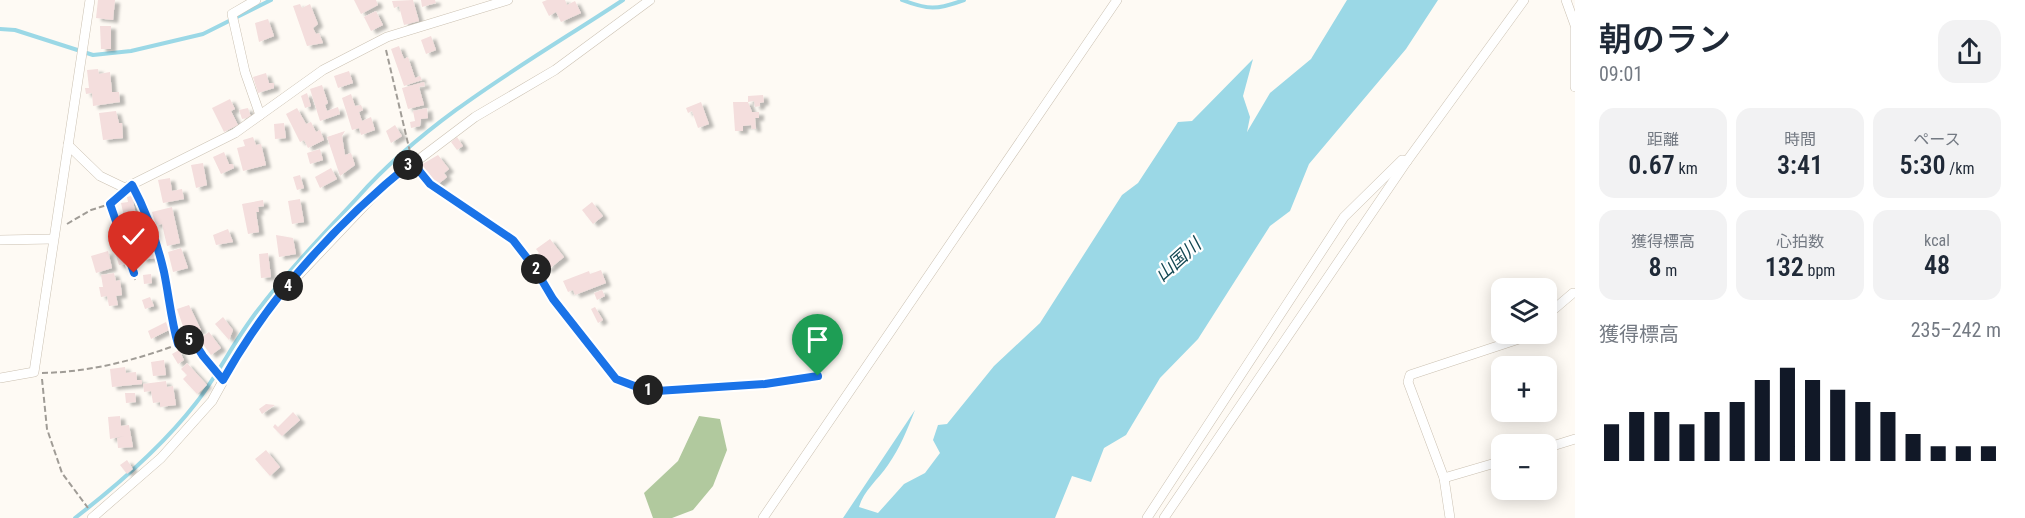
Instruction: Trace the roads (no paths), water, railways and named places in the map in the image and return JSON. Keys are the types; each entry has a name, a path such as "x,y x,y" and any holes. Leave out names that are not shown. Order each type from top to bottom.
{"street":[{"path":"0,378 38,373 53,236 90,0"},
{"path":"256,0 232,14 245,72 260,115"},
{"path":"68,145 100,176 129,186 235,133 323,70 387,37 508,0"},
{"path":"93,517 161,458 212,400 272,303 333,236 381,188 412,162 475,117 555,70 650,0"},
{"path":"764,518 1117,0"},
{"path":"1164,518 1407,161 1524,0"},
{"path":"1566,0 1573,12 1575,27 1573,81 1575,87"},
{"path":"1148,518 1344,217 1402,160 1407,161"},
{"path":"0,240 53,236"},
{"path":"1557,307 1574,293"},
{"path":"1450,518 1444,478 1408,382 1410,375 1504,344"},
{"path":"1557,444 1575,439"},
{"path":"1444,478 1491,464"}],"water":[{"name":"山国川","path":"1347,0 1438,0 1406,49 1309,164 1290,211 1270,226 1198,339 1160,378 1126,435 1104,448 1091,482 1072,476 1055,518 843,518 915,410 896,452 884,471 867,490 859,507 878,513 904,484 925,473 940,453 933,440 938,425 947,424 994,366 1040,323 1122,195 1138,183 1178,122 1192,121 1253,59 1243,96 1250,117 1247,132 1270,93 1311,59"}],"waterway":[{"path":"0,29 15,30 93,55 131,51 203,34 271,0"},
{"path":"75,518 108,492 169,435 205,391 253,317 273,291 387,167 450,114 518,67 623,0"},
{"path":"902,0 933,8 964,0"}]}
